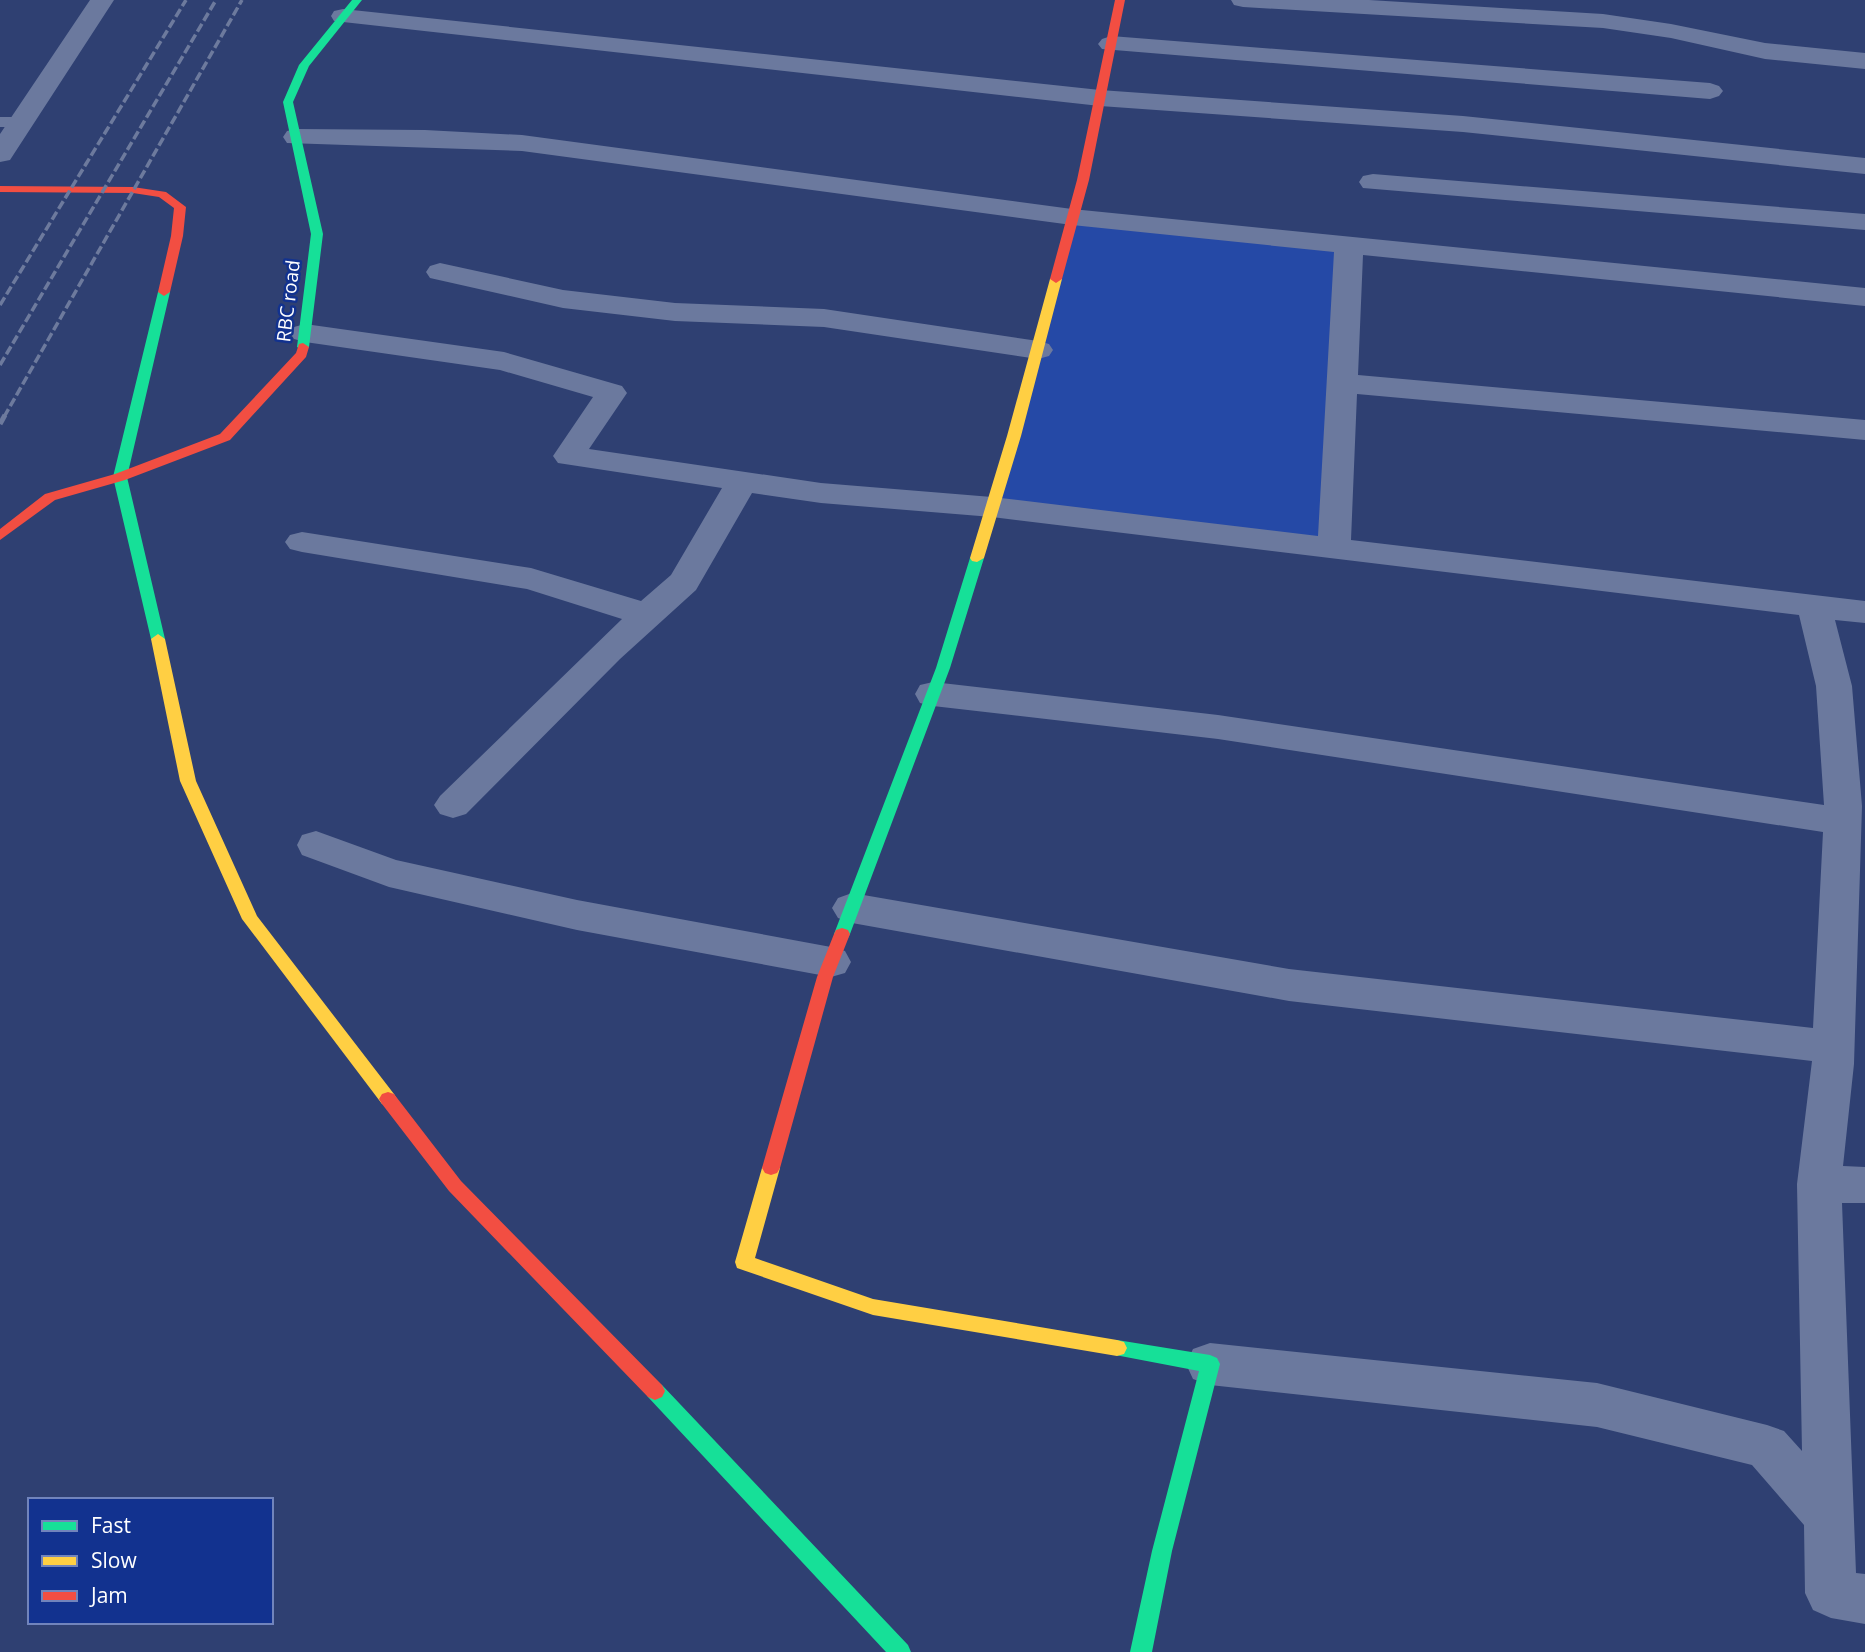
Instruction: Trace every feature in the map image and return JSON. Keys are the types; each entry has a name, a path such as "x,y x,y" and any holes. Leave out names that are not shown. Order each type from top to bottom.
{"street":[{"path":"0,154 11,122 102,0"},
{"path":"1120,0 1072,217 1038,350 992,507 933,694 831,962 744,1262 873,1307 1210,1364 1597,1405 1767,1447 1828,1516"},
{"path":"1243,0 1603,21 1671,31 1765,51 1865,61"},
{"path":"350,8 1100,98 1463,124 1865,166"},
{"name":"RBC road","path":"0,536 50,497 120,477 225,437 302,354 317,234 288,102 304,65 350,8"},
{"path":"1111,44 1710,91"},
{"path":"296,137 522,142 739,174 1072,217 1865,297"},
{"path":"1373,182 1865,222"},
{"path":"0,189 133,190 162,194 180,207 177,236 120,477 188,781 250,919 455,1186 609,1342 900,1652"},
{"path":"1334,547 1349,243"},
{"path":"440,272 563,299 675,312 824,318 1038,350"},
{"path":"305,333 504,361 611,393 569,456 821,493 992,507 1865,612"},
{"path":"1341,383 1865,430"},
{"path":"453,805 607,652 684,582 742,481"},
{"path":"302,542 531,579 648,615"},
{"path":"1814,604 1833,686 1849,846 1819,1184 1831,1593 1865,1599"},
{"path":"933,694 1218,727 1849,846"},
{"path":"316,845 389,873 577,915 831,962"},
{"path":"852,908 1289,985 1833,1047"},
{"path":"1819,1184 1865,1185"},
{"path":"1141,1652 1162,1551 1210,1364"}],"shaded area":[{"path":"1072,217 1349,243 1334,547 992,507"}],"railway":[{"path":"0,305 186,0"},
{"path":"0,365 216,0"},
{"path":"4,417 242,0"},
{"path":"0,424 5,415"}],"traffic: fast":[{"path":"303,347 317,234 288,102 304,65 357,0"},
{"path":"158,639 120,477 164,292"},
{"path":"842,934 943,668 977,558"},
{"path":"1117,1348 1210,1364 1162,1551 1141,1652"},
{"path":"655,1391 900,1652"}],"traffic: slow":[{"path":"977,558 1014,436 1056,279"},
{"path":"158,639 188,781 250,919 388,1099"},
{"path":"771,1168 744,1262 873,1307 1117,1348"}],"traffic: jam":[{"path":"1056,279 1083,180 1120,0"},
{"path":"0,189 133,190 162,194 180,207 177,236 164,292"},
{"path":"0,536 50,497 120,477 225,437 302,354 303,347"},
{"path":"771,1168 825,977 842,934"},
{"path":"388,1099 455,1186 655,1391"}]}
